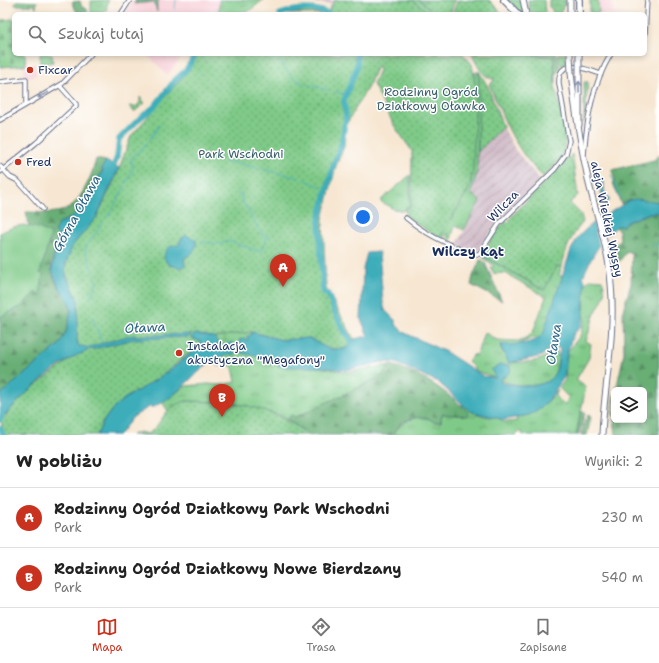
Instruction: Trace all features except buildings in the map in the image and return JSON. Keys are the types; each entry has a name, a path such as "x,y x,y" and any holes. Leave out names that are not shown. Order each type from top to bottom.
{"main road":[{"path":"504,0 516,12"},
{"path":"523,0 526,12"},
{"path":"570,0 570,12"},
{"path":"579,0 579,12"},
{"name":"aleja Wielkiej Wyspy","path":"570,56 576,118 589,185 605,245 611,282 612,334 605,390 602,435"},
{"name":"aleja Wielkiej Wyspy","path":"579,56 579,128"}],"street":[{"path":"121,12 130,0"},
{"path":"646,12 647,0"},
{"path":"0,120 60,86 72,76 89,56"},
{"path":"584,159 587,120 592,100 601,74 610,56"},
{"name":"Wilcza","path":"406,218 423,232 440,241 473,254 479,254 499,224 555,169 566,154 569,141 559,84 560,73 565,68 572,66 601,74"},
{"path":"0,82 26,80 26,104"},
{"path":"43,209 18,181 10,177 1,169 36,143 76,106 76,104 60,86"}],"shaded area":[{"path":"133,0 219,0 219,12 124,12"},
{"path":"315,0 335,0 332,4 315,3"},
{"path":"598,0 613,0 613,12 599,12"},
{"path":"149,56 182,56 167,75"},
{"name":"Fixcar","path":"35,64 36,76 24,77 24,65"},
{"path":"503,127 516,151 540,180 494,226 480,249 478,251 471,251 456,246 480,201 471,193 477,173 478,152"}],"green space":[{"path":"108,0 106,12 91,12 91,1"},
{"path":"136,0 159,0 157,12 154,2 134,4"},
{"path":"219,0 263,0 249,11 219,12"},
{"path":"335,0 412,0 427,12 327,12"},
{"path":"412,0 419,0 434,12 427,12"},
{"path":"419,0 455,0 451,12 434,12"},
{"path":"458,0 489,0 501,12 453,12"},
{"path":"506,0 521,0 524,12 519,12"},
{"path":"528,0 544,0 545,12 531,12"},
{"path":"549,0 566,0 561,12 553,12 552,9 549,7"},
{"path":"590,0 598,0 599,12 590,12"},
{"path":"16,1 37,2 36,8 35,5 15,5"},
{"path":"80,1 82,7 87,9 88,12 77,12 72,2"},
{"path":"12,19 12,56 25,56 26,65 0,67 0,20"},
{"path":"40,56 52,56 53,62 40,64"},
{"name":"Park Wschodni","path":"198,56 465,56 472,64 476,88 473,170 469,189 439,239 406,216 406,207 410,207 411,205 412,151 395,127 373,84 379,70 377,66 369,85 346,125 344,147 336,166 323,219 326,288 354,339 348,348 337,349 323,347 313,340 282,340 252,332 209,338 157,379 125,398 112,409 102,423 97,435 4,435 1,421 23,395 76,355 78,300 65,272 68,255 73,245 96,218 116,177 131,136 184,75"},
{"name":"Rodzinny Ogród Działkowy Oławka","path":"473,56 554,57 555,85 564,126 565,142 564,149 558,161 543,177 533,167 511,134 489,84 494,81 494,79 486,76 477,65"},
{"path":"542,56 556,56 557,62 560,67 556,75 556,84 554,57"},
{"path":"558,56 566,56 566,64 562,66 558,61"},
{"name":"Rodzinny Ogród Działkowy Oławka","path":"479,71 488,87 503,127 478,152"},
{"path":"478,72 479,85 477,173 471,193 480,201 464,230 455,226 450,243 448,242 447,233 442,240 439,239 471,184 474,130 474,73"},
{"path":"584,82 588,82 584,123"},
{"path":"140,97 145,103 134,112 129,106 136,107 140,102"},
{"path":"572,154 578,195 570,203 581,214 583,222 569,243 562,267 557,266 544,290 482,255 495,232 506,221 511,221 509,219"},
{"path":"659,155 659,202 630,200 621,204 613,183 615,181 612,170 654,160"},
{"path":"96,159 106,161 97,183 81,208 73,217 61,222 55,231 58,234 52,261 52,270 54,279 67,299 70,308 68,324 64,335 60,344 0,395 0,317 20,307 35,292 39,296 40,273 50,234 29,226 26,212 44,213 61,211 68,208 84,190 92,173"},
{"path":"410,175 410,206 406,207 405,211 393,209 380,201"},
{"path":"650,213 659,213 659,435 616,435 614,423 647,423 647,387 617,387 624,353 623,310 631,284 632,254 627,251 619,262 615,245 620,241 619,231 615,227"},
{"path":"23,225 38,228 51,234 40,273 43,274 40,296 35,292 20,307 0,317 0,233 13,227"},
{"path":"484,257 544,290 557,266 562,267 559,275 563,277 543,334 538,339 536,337 516,345 500,347 509,363 528,362 541,359 556,350 558,354 557,365 554,374 549,380 534,385 507,382 500,380 505,377 496,376 496,378 476,371 468,361 473,355 477,354 484,332 497,340 518,341 528,337 533,332 546,297 505,273 494,274 491,268 494,266 483,258"},
{"path":"480,260 485,263 502,301 471,285"},
{"path":"590,279 602,280 605,290 603,299 594,316 586,341 591,344 589,358 576,380 586,387 576,435 523,435 521,431 516,435 392,435 408,420 414,418 433,419 441,422 442,414 468,412 461,405 470,411 484,416 499,418 504,422 517,421 516,418 534,412 549,401 557,390 558,391 555,396 564,405 569,398 559,388 565,380 567,352 580,336 584,321 585,284"},
{"path":"252,332 249,340 243,340 235,347 229,344 220,346 214,337"},
{"path":"238,352 256,356 279,366 319,367 347,372 390,365 383,376 296,418 291,415 288,420 276,414 230,402 186,401 168,411 162,402 185,386 208,384 220,385 236,382 233,368 230,365 218,366 215,358"},
{"path":"390,365 411,372 432,383 452,397 468,412 468,416 442,414 441,422 434,422 420,417 412,418 401,423 392,435 309,435 288,420 291,415 296,417 382,376"},
{"path":"186,401 236,404 250,407 279,416 309,435 132,435 140,432 147,434 152,431 167,412 178,404"},
{"path":"581,411 585,413 579,435 576,435"},
{"path":"588,415 591,417 587,435 581,435 585,421"}],"water":[{"path":"106,161 119,168 96,218 73,245 65,265 66,276 78,300 77,341 79,346 87,347 88,351 67,361 55,369 22,397 5,415 0,412 0,395 60,344 67,330 71,311 69,302 58,285 52,270 58,234 55,231 56,227 60,223 71,218 78,211 103,171 102,168"},
{"path":"602,179 604,183 604,191 610,200 607,203 603,202 601,191"},
{"name":"Oława","path":"636,199 659,202 659,213 649,213 624,223 623,226 617,226 597,249 583,277 585,281 583,318 580,328 574,333 567,352 564,377 548,401 536,412 529,415 504,420 470,411 438,382 396,363 383,362 347,370 319,367 291,367 279,366 256,356 238,352 212,360 171,397 154,407 149,407 133,417 119,435 97,435 103,423 115,407 129,396 168,371 201,344 200,341 190,338 195,334 214,337 220,346 225,346 232,342 235,347 238,346 240,339 248,340 247,336 251,335 252,332 282,340 308,338 329,349 346,349 354,339 368,336 361,319 363,269 367,253 379,252 385,310 395,320 397,326 405,333 446,352 483,376 496,378 491,370 499,365 509,365 511,371 501,378 500,381 503,383 532,386 546,382 555,373 558,365 560,350 558,347 547,351 542,356 509,363 500,345 534,341 543,334 571,250 578,237 590,225 630,200"},
{"path":"186,235 196,240 195,249 190,255 184,258 185,265 182,268 169,265 164,258 167,249 171,246 179,245 181,239"},
{"path":"192,334 188,337 134,339 90,350 89,347 128,336"}],"pier":[{"path":"602,214 608,236 600,247 593,220"}],"waterway":[{"path":"175,9 176,0"},
{"name":"Górna Oława","path":"288,12 304,9 325,12"},
{"name":"Górna Oława","path":"111,172 117,157 119,139 140,118 154,107 175,80 186,70 195,56"},
{"path":"276,56 291,76 305,85"},
{"name":"Górna Oława","path":"356,348 340,323 328,294 324,293 319,221 334,163 341,146 346,118 344,100 357,67 357,56"},
{"path":"308,85 328,90"},
{"path":"335,92 345,94"},
{"path":"126,183 133,170 131,158 144,147 160,125"},
{"path":"224,162 236,163 299,178"},
{"path":"611,175 621,198"},
{"path":"305,180 322,187"},
{"path":"105,219 111,212 125,186"},
{"path":"237,193 242,196 242,202 259,231 267,239"},
{"path":"90,298 97,283 85,250 86,246 102,222"},
{"path":"202,242 220,244 229,241 260,252 268,236 270,236"},
{"path":"652,245 659,245"},
{"path":"92,317 95,325"},
{"path":"96,327 101,340"},
{"name":"Górna Oława","path":"0,420 4,407"},
{"name":"Górna Oława","path":"0,428 3,435"}],"place":[{"name":"Fixcar","path":"30,70"},
{"name":"Fred","path":"18,162"},
{"name":"Rodzinny Ogród Działkowy Park Wschodni","path":"283,287"},
{"name":"Instalacja akustyczna \"Megafony\"","path":"179,353"},
{"name":"Rodzinny Ogród Działkowy Nowe Bierdzany","path":"222,417"}],"district":[{"name":"Wilczy Kąt","path":"468,251"}]}
